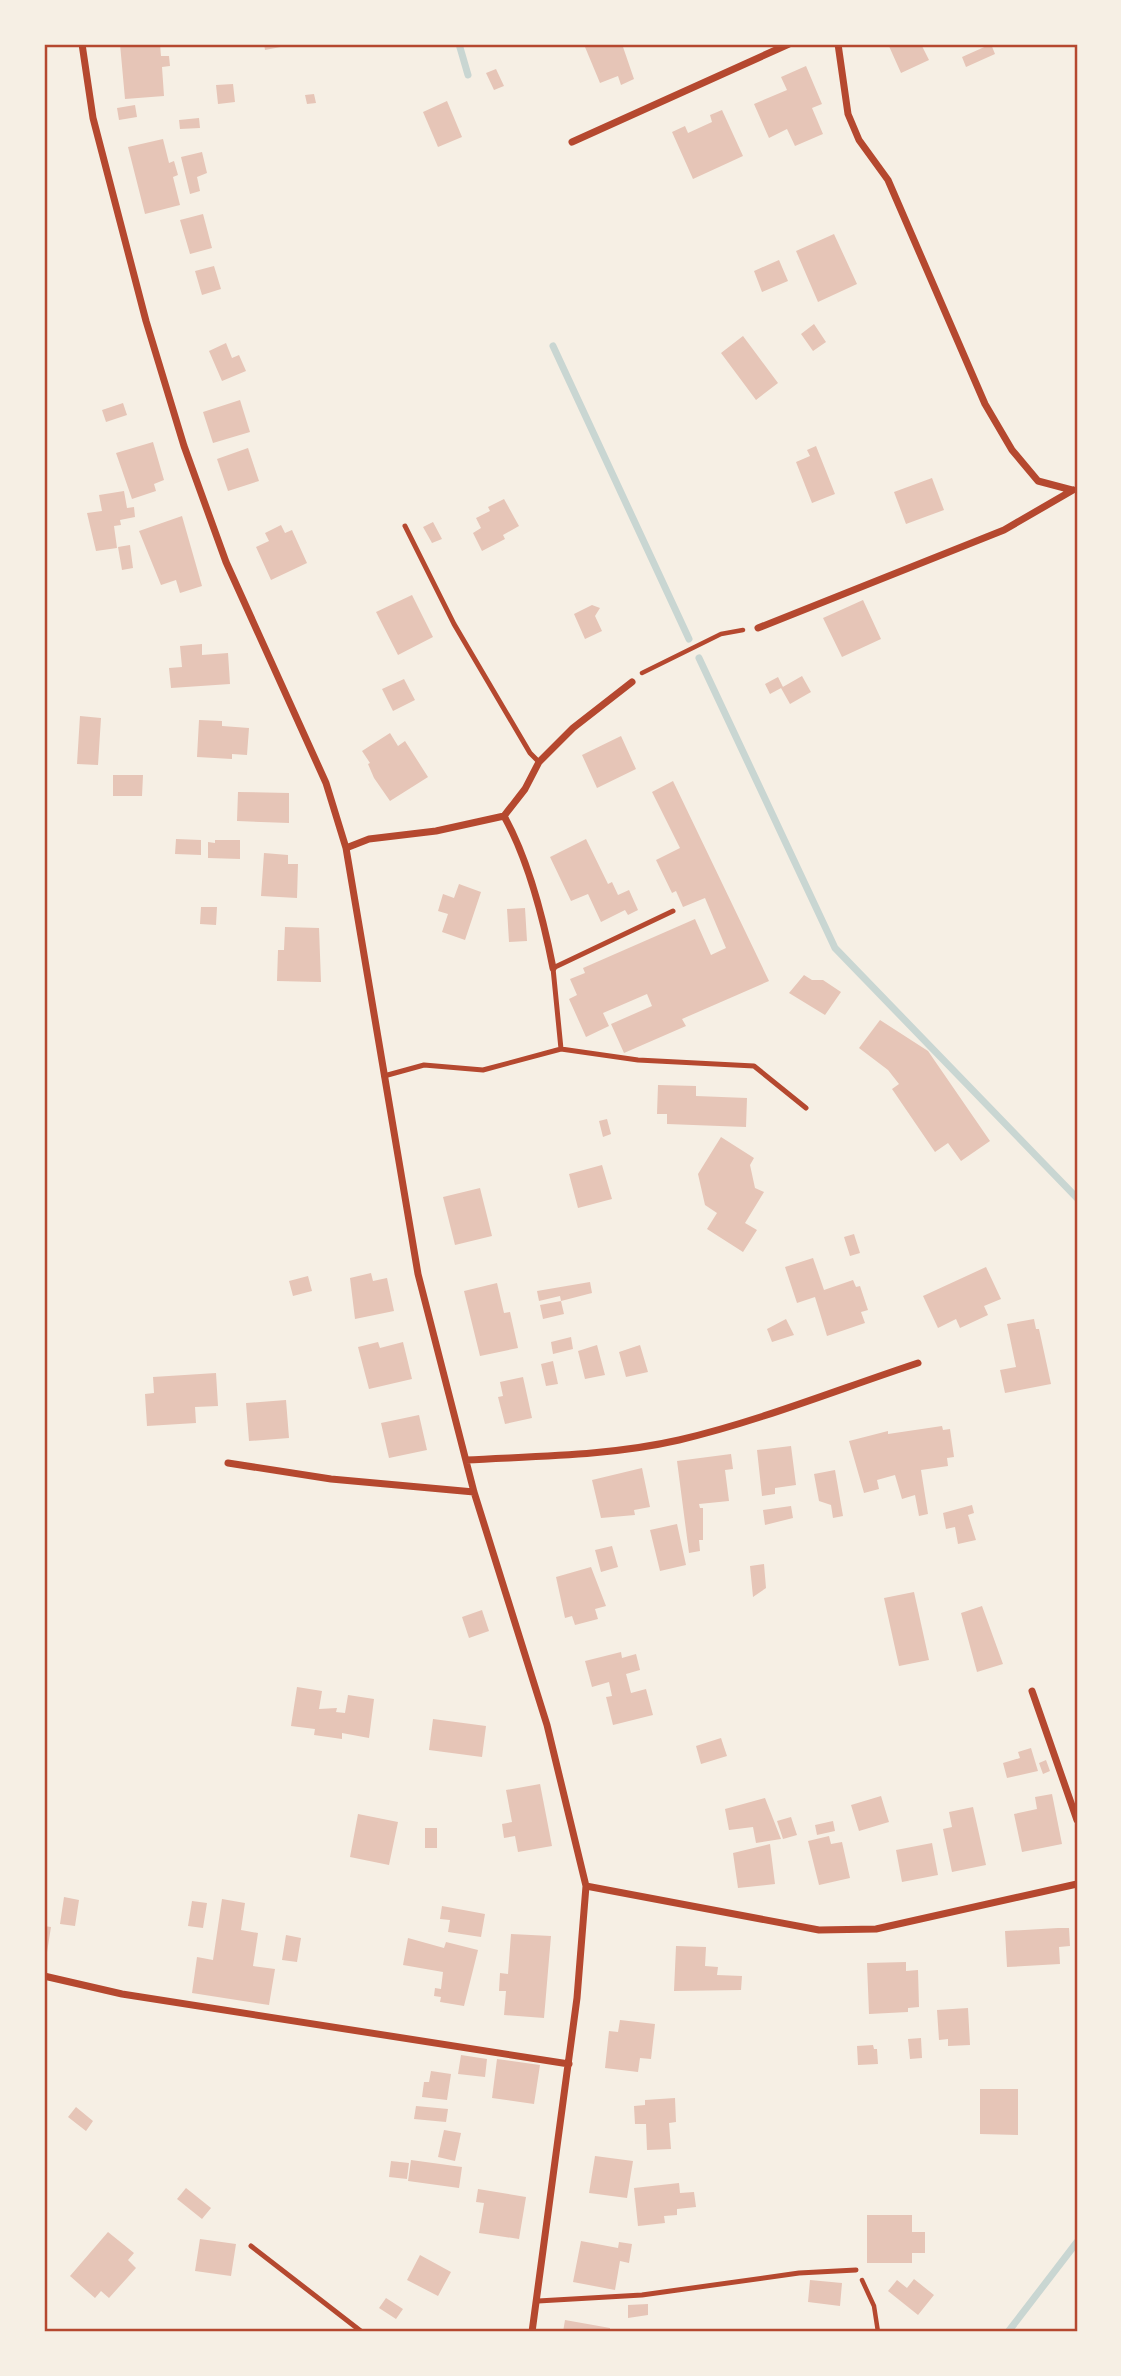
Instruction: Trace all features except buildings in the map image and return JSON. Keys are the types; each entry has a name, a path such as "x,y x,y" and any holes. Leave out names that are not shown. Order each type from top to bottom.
{"street":[{"path":"82,44 93,118 146,321 184,446 226,562 326,783 346,848 418,1274 474,1492 547,1725 586,1886 569,2064 532,2332"},
{"path":"572,142 789,44"},
{"path":"838,44 848,114 859,140 888,180 985,404 1012,450 1038,481 1075,490"},
{"path":"758,628 1004,530 1075,490"},
{"path":"346,848 369,839 436,831 503,816 525,789 539,762 573,727 632,682"},
{"path":"503,816 516,837 547,938 553,968"},
{"path":"466,1460 602,1453 677,1440 749,1420 918,1363"},
{"path":"228,1463 331,1479 474,1492"},
{"path":"1032,1691 1077,1820"},
{"path":"586,1886 819,1930 848,1931 876,1929 1077,1884"},
{"path":"44,1976 136,1996 569,2064"}],"lane":[{"path":"405,526 454,624 530,753 539,762"},
{"path":"561,1049 553,968 673,911"},
{"path":"383,1076 424,1065 483,1070 561,1049 638,1060 754,1066 806,1108"},
{"path":"251,2246 362,2332"},
{"path":"538,2301 642,2295 799,2273 856,2270"}],"path":[{"path":"632,682 639,674 721,634 758,628"},
{"path":"856,2270 874,2306 878,2332"}],"waterway":[{"path":"459,44 468,75"},
{"path":"553,346 689,639"},
{"path":"699,658 835,948 1077,1198"},
{"path":"1008,2332 1077,2242"}]}
